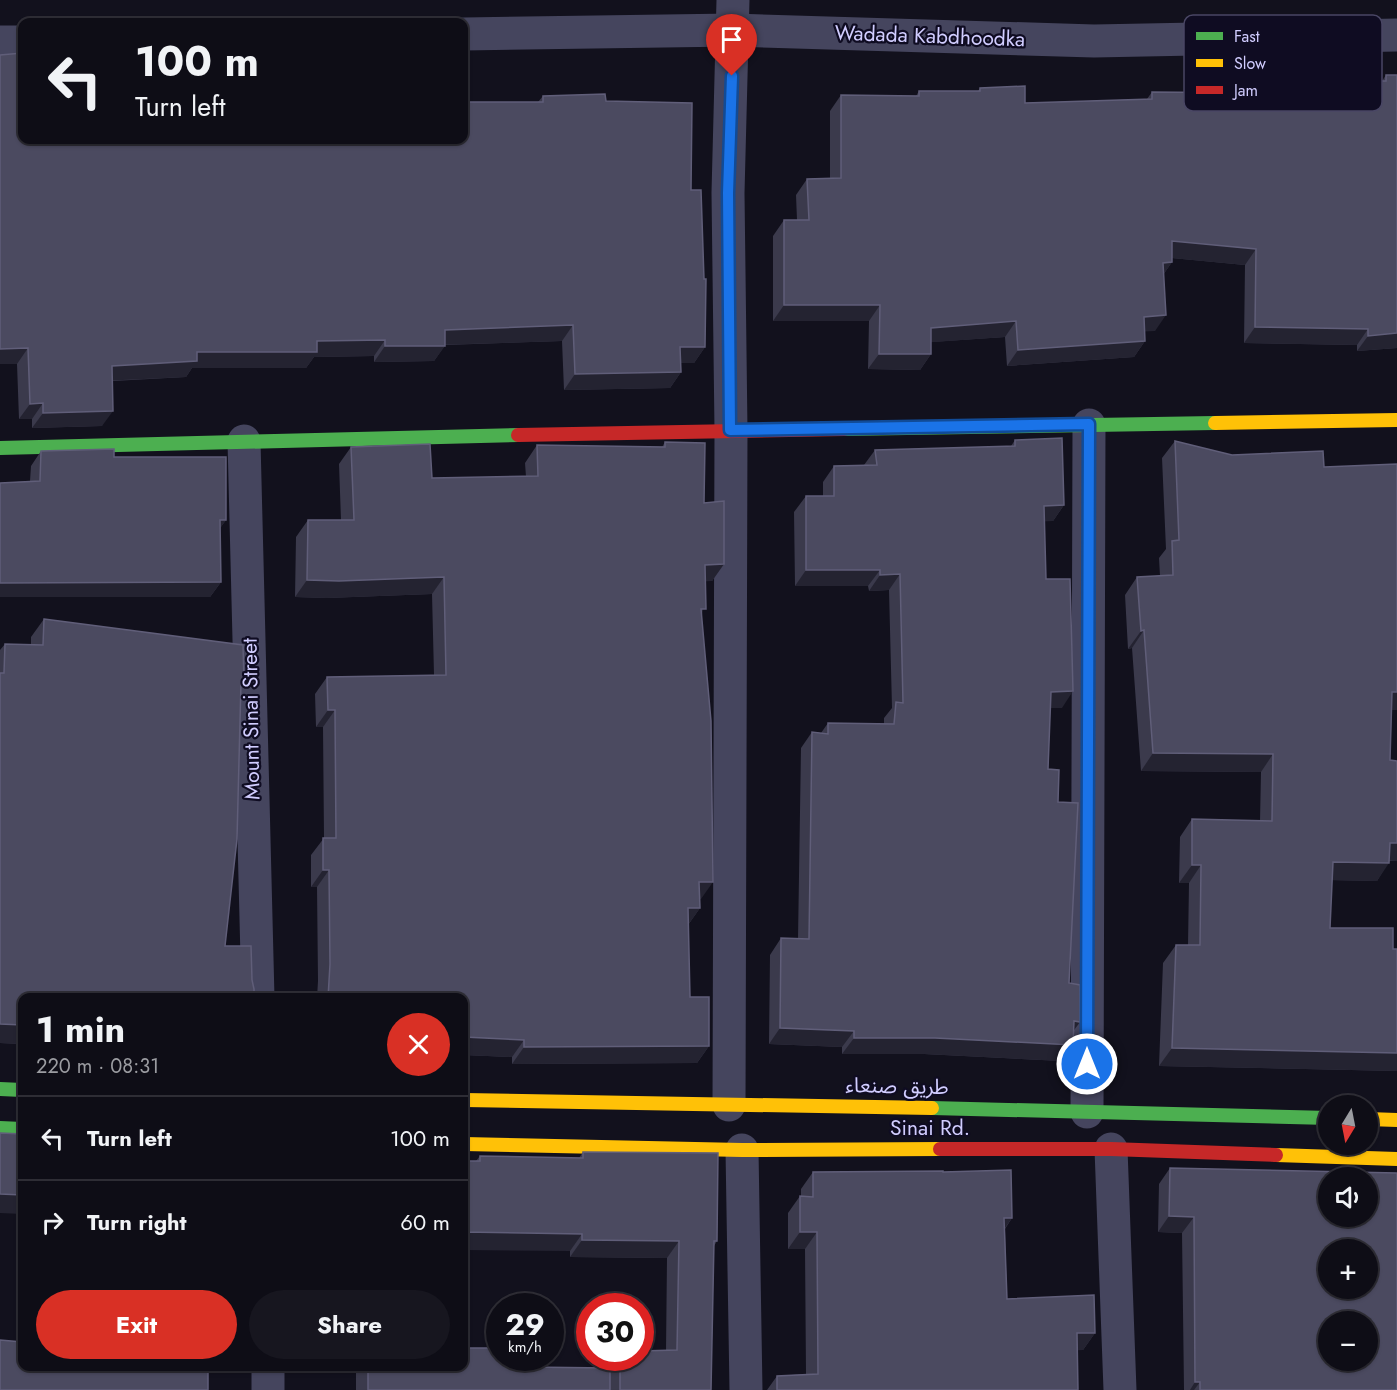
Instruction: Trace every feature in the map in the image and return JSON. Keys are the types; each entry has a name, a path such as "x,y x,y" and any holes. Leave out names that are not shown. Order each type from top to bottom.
{"main road":[{"path":"0,448 730,430 1397,420"},
{"path":"0,1089 18,1090"},
{"name":"طريق صنعاء","path":"468,1100 1318,1118"},
{"path":"1378,1119 1397,1120"},
{"path":"0,1128 18,1129"},
{"name":"Sinai Rd.","path":"468,1144 742,1150 1111,1149 1397,1159"}],"street":[{"name":"Wadada Kabdhoodka","path":"468,34 733,15 1094,41 1184,39"},
{"path":"729,1105 728,193 733,15"},
{"name":"Wadada Kabdhoodka","path":"1382,35 1397,35"},
{"path":"0,42 18,42"},
{"path":"1087,1112 1089,424"},
{"name":"Mount Sinai Street","path":"244,441 258,993"},
{"path":"1111,1149 1119,1390"},
{"path":"742,1150 746,1390"},
{"path":"268,1371 268,1390"}],"building":[{"path":"18,53 18,144 468,144 468,102 543,102 543,96 605,94 606,101 692,103 691,190 701,190 704,279 706,279 705,347 680,347 681,372 575,374 573,325 445,330 445,346 385,346 385,340 317,341 317,352 197,352 197,361 112,366 113,411 43,413 43,403 30,404 28,348 0,349 0,55"},
{"path":"1386,75 1397,75 1397,333 1368,336 1368,329 1255,327 1256,249 1172,241 1172,262 1163,263 1166,315 1144,317 1145,341 1018,350 1016,321 931,328 931,354 879,354 880,305 784,305 784,220 809,220 807,179 841,178 841,95 919,96 919,91 980,91 980,88 1025,86 1025,103 1152,99 1152,92 1184,92 1184,111 1382,111 1382,81 1386,81"},
{"path":"1062,438 1064,505 1044,506 1046,579 1070,579 1073,691 1051,692 1048,769 1059,770 1058,802 1078,803 1069,983 1080,985 1080,1022 1074,1021 1073,1045 935,1038 854,1038 854,1031 780,1028 781,938 809,939 812,732 828,734 828,723 894,724 896,702 903,703 900,574 880,575 880,570 806,570 806,496 834,496 834,466 877,465 875,450 1015,446 1015,440"},
{"path":"1175,441 1232,455 1323,451 1324,467 1397,464 1397,692 1392,692 1390,760 1397,761 1397,843 1390,843 1389,863 1333,862 1330,928 1393,928 1393,949 1397,949 1397,1053 1172,1048 1176,945 1200,945 1201,865 1192,865 1192,819 1272,821 1273,754 1153,753 1144,630 1141,631 1137,577 1173,575 1172,541 1179,540"},
{"path":"665,442 705,443 704,503 724,501 724,564 705,565 706,609 701,609 711,721 713,882 699,882 700,908 688,908 690,997 709,997 709,1046 524,1047 524,1040 468,1037 468,993 328,993 329,870 323,870 323,838 336,838 335,710 328,710 327,677 446,675 444,577 307,580 308,520 354,520 351,447 430,444 432,478 538,476 537,445 665,447"},
{"path":"114,449 114,457 226,457 226,520 220,520 221,582 0,583 0,483 40,481 41,451"},
{"path":"44,619 243,645 244,682 241,682 237,839 225,946 251,946 254,993 18,993 18,1025 0,1024 0,673 4,673 5,644 43,645"},
{"path":"0,1133 18,1134 18,1195 0,1194"},
{"path":"583,1152 718,1153 711,1390 620,1390 620,1371 654,1371 654,1351 677,1350 679,1241 582,1240 582,1234 468,1232 468,1161 480,1161 480,1156 583,1158"},
{"path":"1170,1168 1318,1171 1318,1227 1378,1227 1378,1173 1397,1173 1397,1390 1200,1390 1200,1382 1195,1382 1194,1217 1169,1216"},
{"path":"1011,1170 1012,1218 1004,1218 1007,1299 1094,1295 1095,1333 1077,1333 1078,1390 777,1390 777,1376 818,1374 817,1232 800,1232 800,1196 813,1197 813,1172"},
{"path":"0,1340 18,1342 18,1371 208,1371 208,1390 0,1390"},
{"path":"468,1348 486,1348 486,1371 564,1371 564,1367 576,1368 576,1371 610,1371 610,1390 368,1390 368,1371 468,1371"}],"traffic: fast":[{"path":"844,429 1215,423"},
{"path":"0,448 518,435"},
{"path":"0,1089 18,1090"},
{"path":"932,1108 1318,1118"},
{"path":"0,1128 18,1129"}],"traffic: slow":[{"path":"1215,423 1397,420"},
{"path":"468,1100 932,1108"},
{"path":"1378,1119 1397,1120"},
{"path":"468,1144 742,1150 940,1149"},
{"path":"1276,1155 1397,1159"}],"traffic: jam":[{"path":"518,435 844,429"},
{"path":"940,1149 1111,1149 1276,1155"}],"route":[{"path":"732,76 728,193 730,430 1089,424 1087,1064"}]}
